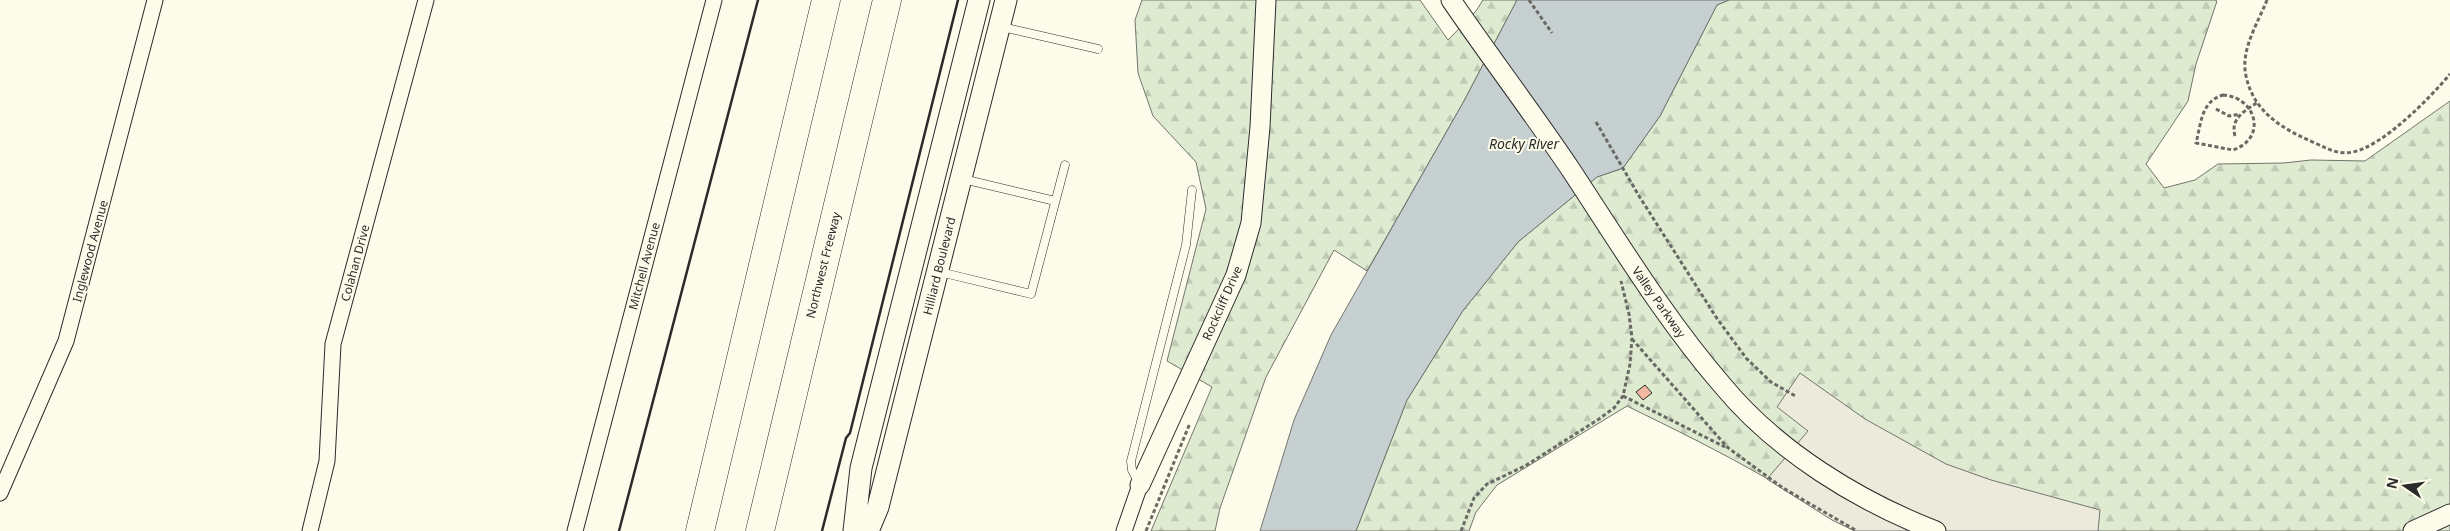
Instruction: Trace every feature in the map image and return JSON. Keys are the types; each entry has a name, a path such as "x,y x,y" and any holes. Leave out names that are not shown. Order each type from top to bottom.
{"highway":[{"path":"700,531 826,0"},
{"name":"Northwest Freeway","path":"760,531 887,0"}],"main road":[{"name":"Hilliard Boulevard","path":"854,531 861,468 979,0"},
{"name":"Hilliard Boulevard","path":"868,531 878,507 1006,0"}],"street":[{"name":"Inglewood Avenue","path":"0,493 66,341 155,0"},
{"name":"Colahan Drive","path":"310,531 327,461 333,344 426,0"},
{"name":"Mitchell Avenue","path":"575,531 714,0"},
{"name":"Rockcliff Drive","path":"1124,531 1140,484 1236,274 1249,231 1256,179 1266,0"},
{"name":"Valley Parkway","path":"1451,0 1570,169 1621,248 1680,332 1724,388 1791,450 1823,472 1916,523 1936,531"},
{"path":"2414,531 2450,514"}],"lane":[{"path":"1000,26 1098,49"},
{"path":"938,271 1030,294 1065,164"},
{"path":"961,178 1055,201"},
{"path":"1140,484 1132,470 1131,461 1186,245 1192,190"}],"path":[{"path":"1529,0 1552,33"},
{"path":"2267,0 2246,50 2246,76 2258,102 2268,116 2288,132 2333,153 2353,152 2374,144 2414,112 2450,74"},
{"path":"2223,95 2234,96 2248,109 2255,126 2252,136 2246,144 2233,150 2196,143 2204,111 2213,99 2223,95"},
{"path":"2216,109 2229,116 2240,114 2258,102"},
{"path":"2235,136 2234,125 2240,114"},
{"path":"1596,122 1639,196 1716,317 1746,358 1772,382 1797,397"},
{"path":"1461,531 1474,498 1488,484 1525,466 1599,420 1614,408 1623,396 1630,364 1632,338 1630,314 1621,280"},
{"path":"1632,338 1727,447"},
{"path":"1623,396 1727,447 1789,492 1857,531"}],"green space":[{"path":"1142,0 1420,0 1448,40 1476,11 1483,0 1517,0 1464,101 1367,271 1334,250 1266,377 1220,508 1215,531 1151,531 1212,387 1167,361 1206,209 1196,162 1153,116 1138,73 1135,20"},
{"path":"1729,0 2215,0 2217,1 2196,64 2188,101 2146,164 2164,188 2195,180 2218,164 2284,163 2311,160 2365,161 2450,101 2450,531 1855,531 1749,468 1627,406 1497,485 1476,512 1469,531 1356,531 1407,400 1462,312 1518,242 1597,177 1623,168 1660,116 1717,5"}],"shaded area":[{"path":"1800,373 1865,419 1946,464 1991,480 2100,510 2098,531 1855,531 1832,520 1767,479 1808,431 1777,407"}],"water":[{"name":"Rocky River","path":"1517,0 1729,0 1717,5 1660,116 1623,168 1597,177 1518,242 1462,312 1407,400 1356,531 1260,531 1294,420 1331,335 1464,101"}],"building":[{"path":"1645,385 1652,393 1643,400 1636,392"}],"wall":[{"path":"619,531 758,0"},
{"path":"822,531 846,438 850,433 958,0"}]}
